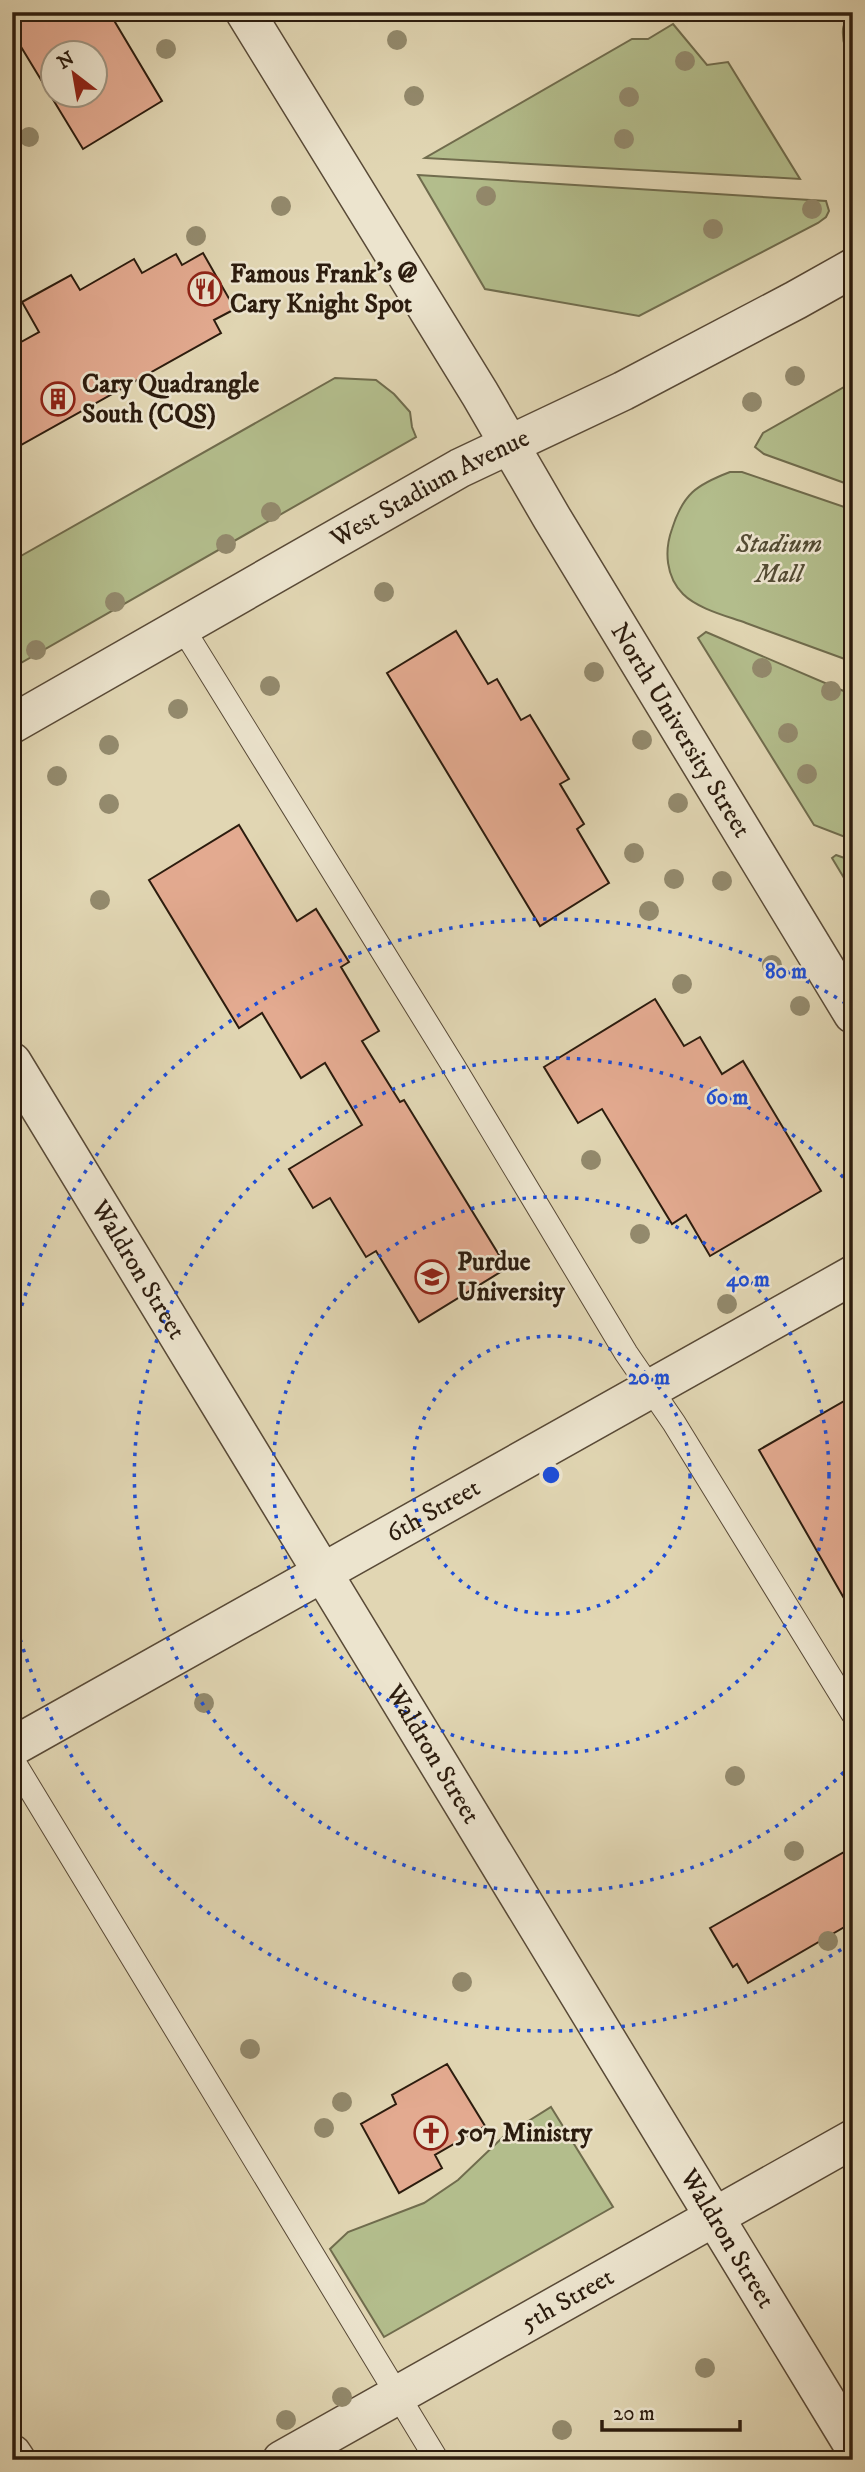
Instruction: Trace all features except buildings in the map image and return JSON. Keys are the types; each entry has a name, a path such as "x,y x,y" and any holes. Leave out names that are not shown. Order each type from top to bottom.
{"street":[{"name":"North University Street","path":"245,12 511,446 853,1014"},
{"name":"West Stadium Avenue","path":"12,724 460,468 511,446 660,371 853,268"},
{"name":"Waldron Street","path":"12,1062 853,2445"},
{"name":"6th Street","path":"12,1747 853,1275"},
{"name":"5th Street","path":"282,2460 853,2139"},
{"path":"12,2454 16,2460"}],"lane":[{"path":"181,627 454,1067 626,1353 674,1423 853,1714"},
{"path":"12,1759 437,2460"}],"green space":[{"path":"847,12 853,12 853,63 843,38"},
{"path":"673,24 707,65 728,62 800,179 425,158 632,39 648,39"},
{"path":"418,175 826,201 829,211 818,223 639,316 485,289"},
{"path":"335,378 376,380 394,394 410,412 416,437 12,668 12,561"},
{"path":"853,382 853,486 764,454 755,447 763,433"},
{"name":"Stadium Mall","path":"730,472 742,472 853,510 853,662 705,608 689,599 677,587 670,572 667,555 669,537 676,517 692,492 708,481"},
{"path":"706,632 853,695 853,840 814,825 698,638"},
{"path":"836,855 853,861 853,893 832,858"},
{"path":"551,2107 613,2207 384,2337 330,2249 348,2232 424,2203 458,2180 503,2137"}],"place":[{"name":"Famous Frank's @ Cary Knight Spot","path":"205,289"},
{"name":"Cary Quadrangle South (CQS)","path":"58,399"},
{"name":"Purdue University","path":"432,1277"},
{"name":"507 Ministry","path":"431,2133"}]}
